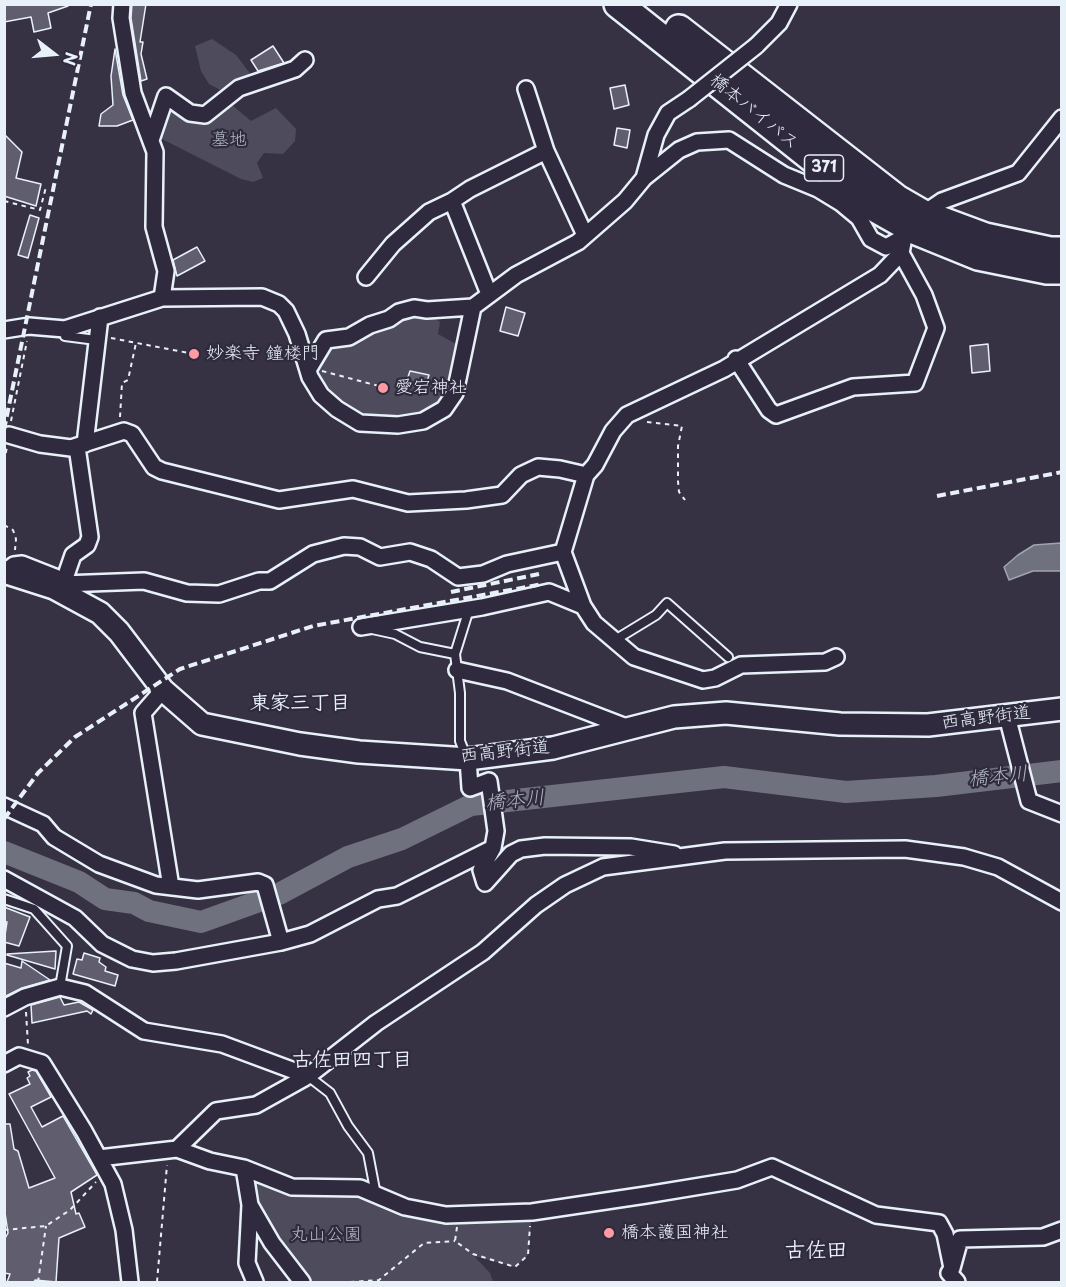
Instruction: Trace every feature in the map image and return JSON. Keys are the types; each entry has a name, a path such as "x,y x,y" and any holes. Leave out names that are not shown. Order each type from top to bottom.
{"highway":[{"name":"橋本バイパス","path":"618,4 875,208 978,256 1047,270 1062,270"},
{"name":"橋本バイパス","path":"647,4 897,199 914,227"},
{"name":"橋本バイパス","path":"914,227 985,237 1050,251 1062,251"}],"street":[{"path":"122,4 121,18 133,93 151,140 155,160 154,227 166,271 162,298"},
{"path":"644,178 656,135 668,113 690,99 756,46 779,23 789,4"},
{"path":"151,140 166,96 190,113 205,115 239,88 295,69 305,60"},
{"path":"526,89 546,152 585,236"},
{"path":"310,370 326,340 349,337 399,312 414,308 427,310 473,307 540,261 578,243 625,201 644,178 679,150 697,142 729,141 784,175 818,189 841,203 859,218 871,239 886,248 914,227 942,201 1018,173 1062,118"},
{"path":"366,277 393,244 429,212 546,152"},
{"path":"452,201 489,294"},
{"path":"836,657 825,662 741,664 715,678 703,680 634,657 594,623 583,606 563,552 586,476 595,465 613,430 627,415 724,369 736,359 844,298 880,274 901,253 914,227"},
{"path":"736,359 769,410 776,415 853,387 915,383 936,328 924,295 901,253"},
{"path":"4,330 29,326 65,329 162,298 178,296 270,299 286,312 321,395 360,423 398,425 423,421 444,409 455,393 473,307"},
{"path":"100,317 82,446 90,537 87,545 74,555 60,587 144,581 187,593 219,594 259,581 270,580 321,550 351,545 380,557 410,552 421,555 458,577 483,574 507,564 563,552"},
{"path":"9,435 40,444 82,446 119,432 132,434 154,467 162,471 279,500 352,489 408,503 466,500 502,495 521,474 538,467 560,469 586,476"},
{"name":"西高野街道","path":"5,572 60,587 100,613 119,632 163,690 202,724 300,744 348,751 468,759 553,748 674,717 726,713 840,724 928,725 1062,709"},
{"path":"361,627 469,609 549,592 583,606"},
{"path":"457,670 507,681 628,728"},
{"path":"163,690 142,714 171,887"},
{"path":"1007,716 1011,739 1029,801 1062,814"},
{"path":"468,759 470,788 489,782 496,831 493,848 481,870 485,883 511,854 537,847 631,847 685,856"},
{"path":"4,806 43,824 61,841 99,864 156,885 198,890 258,882 266,885 281,942"},
{"path":"4,879 75,918 102,944 132,959 153,963 281,942 310,934 378,899 397,896 493,848"},
{"path":"172,1150 216,1110 256,1105 308,1076 376,1023 483,952 536,905 565,885 603,867 725,851 905,849 964,857 999,867 1062,902"},
{"path":"4,1008 25,997 60,987 85,993 144,1031 222,1044 308,1076"},
{"path":"4,1064 19,1056 42,1063 102,1164 112,1184 124,1230 130,1282"},
{"path":"102,1164 172,1150 244,1168 292,1187 360,1188 405,1207 446,1215 532,1212 737,1180 772,1167 876,1215 939,1223 945,1234 952,1268"},
{"path":"244,1168 250,1205 247,1263 255,1282"},
{"path":"250,1205 272,1243 302,1282"},
{"path":"957,1282 948,1274 952,1268 960,1239 1043,1237 1062,1230"}],"lane":[{"path":"65,329 65,336 96,340"},
{"path":"615,640 656,615 668,603 728,657"},
{"path":"468,759 460,741 460,693 455,654 469,609"},
{"path":"361,627 395,634 420,646 455,654"},
{"path":"4,899 34,909 67,946 60,987"},
{"path":"308,1076 330,1093 348,1126 368,1153 376,1195"}],"path":[{"path":"4,201 40,210 46,187"},
{"path":"4,462 29,326"},
{"path":"96,340 107,338 194,354"},
{"path":"119,432 122,383 128,380 136,343"},
{"path":"310,370 379,386"},
{"path":"627,415 649,423 682,426 678,446 678,482 679,492 685,500"},
{"path":"4,525 13,530 16,539 12,559 5,572"},
{"path":"25,997 28,1058"},
{"path":"157,1282 172,1150"},
{"path":"4,1230 46,1226 69,1210 102,1164"},
{"path":"350,1282 379,1280 423,1243 455,1241 473,1254 515,1267 528,1255 532,1212"},
{"path":"455,1241 458,1215"},
{"path":"38,1282 46,1226"}],"green space":[{"name":"墓地","path":"212,39 236,55 252,76 235,82 222,91 209,84 201,71 195,46"},
{"name":"墓地","path":"226,100 251,121 276,108 296,129 295,141 283,154 264,153 257,163 263,178 253,182 241,179 154,135 164,103 190,115"},
{"path":"427,312 440,322 438,334 456,344 451,390 424,418 361,421 310,376 319,352 367,329"},
{"name":"丸山公園","path":"244,1168 286,1185 360,1188 405,1207 532,1212 528,1255 515,1267 474,1256 490,1273 493,1282 303,1282 250,1205"}],"water":[{"path":"1061,543 1061,571 1033,571 1009,580 1004,567 1018,555 1034,545"}],"building":[{"path":"4,4 67,4 68,6 48,13 51,28 34,32 31,17 4,22"},
{"path":"132,4 146,4 140,42 143,42 141,54 147,79 141,81 131,18"},
{"path":"273,46 284,63 258,71 251,60"},
{"path":"115,49 123,95 133,120 117,126 99,126 101,114 113,105 111,76"},
{"path":"625,85 629,105 614,109 610,88"},
{"path":"617,128 630,130 627,148 614,145"},
{"path":"4,134 22,152 16,178 41,184 36,206 4,196"},
{"path":"30,215 39,218 28,258 18,255"},
{"path":"197,247 205,261 177,276 173,260"},
{"path":"506,307 525,313 518,336 500,331"},
{"path":"988,344 990,371 972,373 970,346"},
{"path":"410,371 429,375 426,385 420,384 419,387 406,383"},
{"path":"4,907 30,917 19,946 4,942 7,922 4,921"},
{"path":"56,951 55,969 7,955 7,954"},
{"path":"84,953 100,958 99,962 106,967 105,971 118,975 115,986 73,974 77,959 82,960"},
{"path":"22,961 50,980 22,988 4,997 4,963 21,968"},
{"path":"60,997 64,1005 79,1002 93,1010 91,1014 87,1011 32,1023 31,1005"},
{"path":"36,1071 51,1097 31,1107 42,1127 63,1116 97,1175 71,1192 76,1214 79,1213 85,1227 59,1238 56,1282 35,1280 34,1282 7,1282 10,1274 4,1273 4,1240 8,1233 4,1206 4,1124 10,1124 14,1149 18,1151 29,1188 55,1178 9,1094 30,1084 27,1078 30,1076 28,1072"}],"waterway":[{"name":"橋本川","path":"4,852 79,882 105,899 134,903 149,911 201,922 279,894 348,857 402,839 471,805 724,777 846,792 936,786 1062,771"}],"railway":[{"path":"4,430 91,4"},
{"path":"937,496 1062,472"},
{"path":"451,592 539,574"},
{"path":"4,819 38,773 75,737 180,669 313,626 543,584"}],"place":[{"name":"妙楽寺 鐘楼門","path":"194,354"},
{"name":"愛宕神社","path":"383,388"},
{"name":"橋本護国神社","path":"609,1233"}],"district":[{"name":"東家三丁目","path":"300,703"},
{"name":"古佐田四丁目","path":"352,1060"},
{"name":"古佐田","path":"816,1251"}]}
